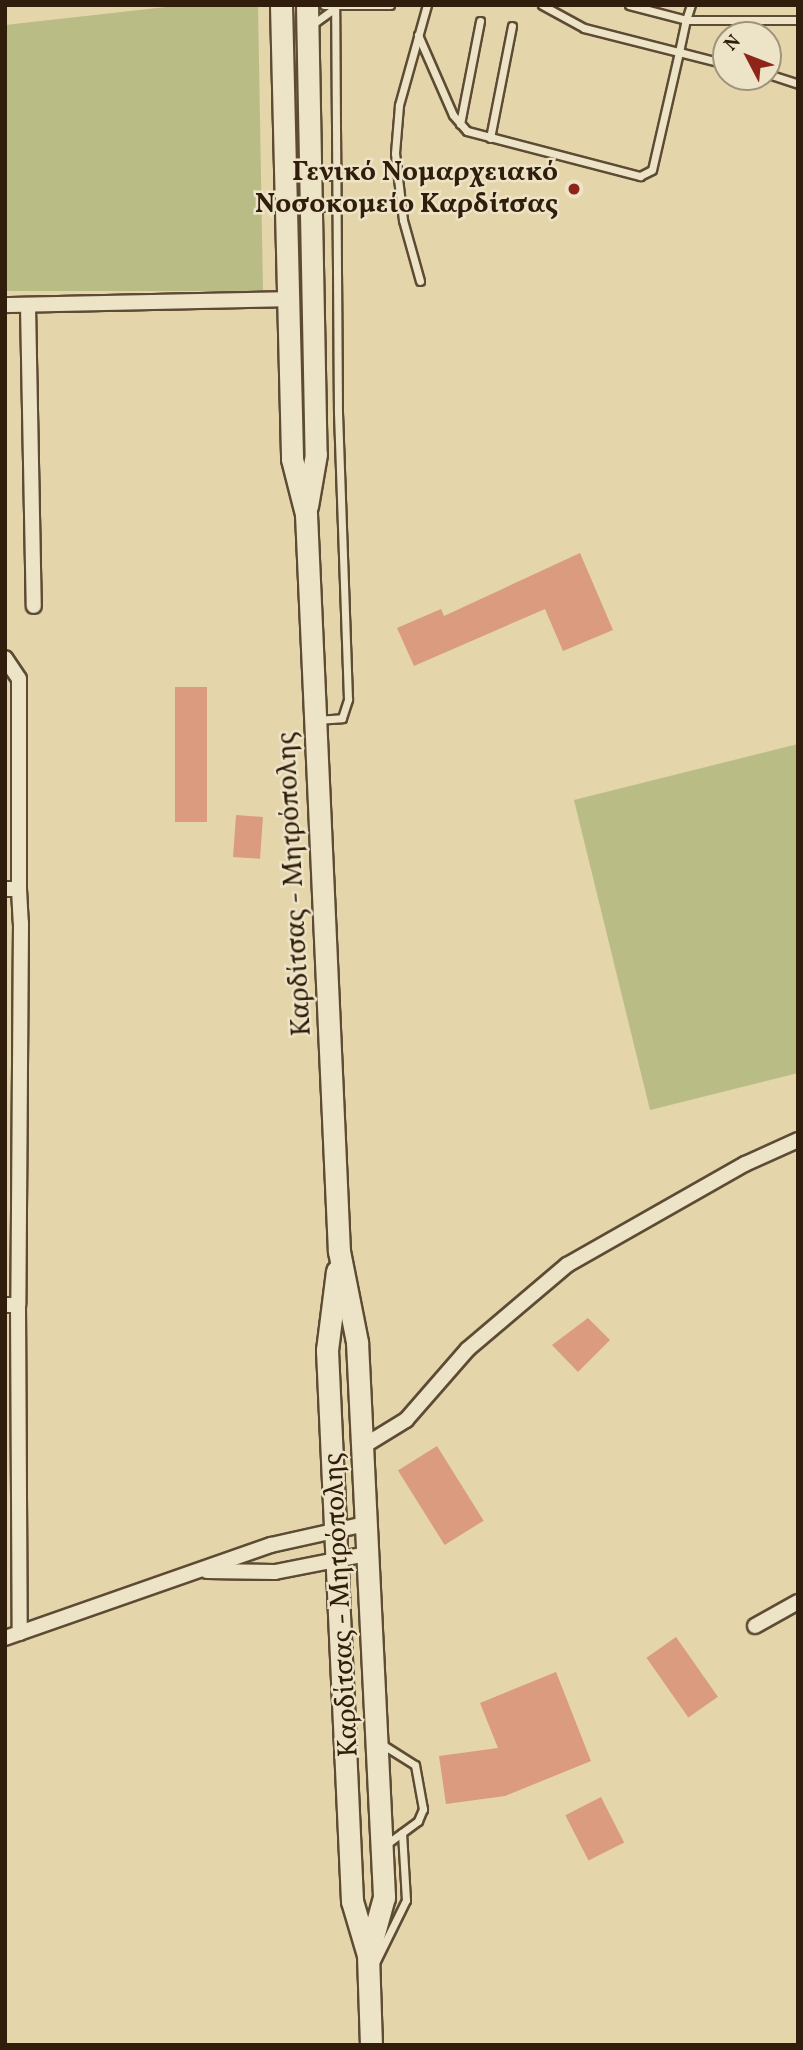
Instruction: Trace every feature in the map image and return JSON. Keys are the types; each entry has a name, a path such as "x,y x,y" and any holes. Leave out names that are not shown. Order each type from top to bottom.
{"main road":[{"name":"Καρδίτσας - Μητρόπολης","path":"281,5 292,459 306,514 339,1251 357,1342 382,1847 384,1897 369,1964"},
{"name":"Καρδίτσας - Μητρόπολης","path":"306,514 316,454 307,5"},
{"name":"Καρδίτσας - Μητρόπολης","path":"339,1251 327,1350 352,1901 369,1964 371,2045"}],"street":[{"path":"5,305 288,299"},
{"path":"28,306 34,606"},
{"path":"5,658 19,679 12,889 11,1305 20,1633"},
{"path":"362,1447 406,1420 468,1349 566,1265 746,1164 798,1140"},
{"path":"5,1639 199,1571 337,1528 365,1524"},
{"path":"199,1571 275,1572 367,1554"},
{"path":"755,1626 798,1602"}],"lane":[{"path":"324,5 335,8 390,5"},
{"path":"420,281 404,220 395,153 399,105 427,5"},
{"path":"542,5 584,28 712,60"},
{"path":"629,5 686,20 798,20"},
{"path":"418,35 460,124 490,138 647,175 652,170 691,5"},
{"path":"307,34 320,16 335,8"},
{"path":"316,720 342,718 348,706 333,176 335,8"},
{"path":"460,124 480,21"},
{"path":"490,138 512,26"},
{"path":"285,176 333,176"},
{"path":"286,210 334,206"},
{"path":"377,1740 418,1772 422,1817 382,1847"},
{"path":"369,1964 406,1900 402,1833"}],"green space":[{"path":"184,5 258,5 263,291 5,291 5,25"},
{"path":"798,744 798,1073 650,1110 574,800"}],"building":[{"path":"580,553 613,630 563,651 545,609 414,666 397,628 441,609 444,616"},
{"path":"175,687 207,687 207,822 175,822"},
{"path":"236,815 263,817 260,859 233,857"},
{"path":"588,1318 610,1340 578,1372 552,1345"},
{"path":"437,1446 484,1521 445,1545 398,1470"},
{"path":"676,1637 718,1697 688,1717 647,1658"},
{"path":"556,1672 591,1761 505,1796 446,1804 439,1756 498,1748 480,1703"},
{"path":"601,1797 624,1842 589,1861 565,1815"}],"place":[{"name":"Γενικό Νομαρχειακό Νοσοκομείο Καρδίτσας","path":"574,189"}]}
